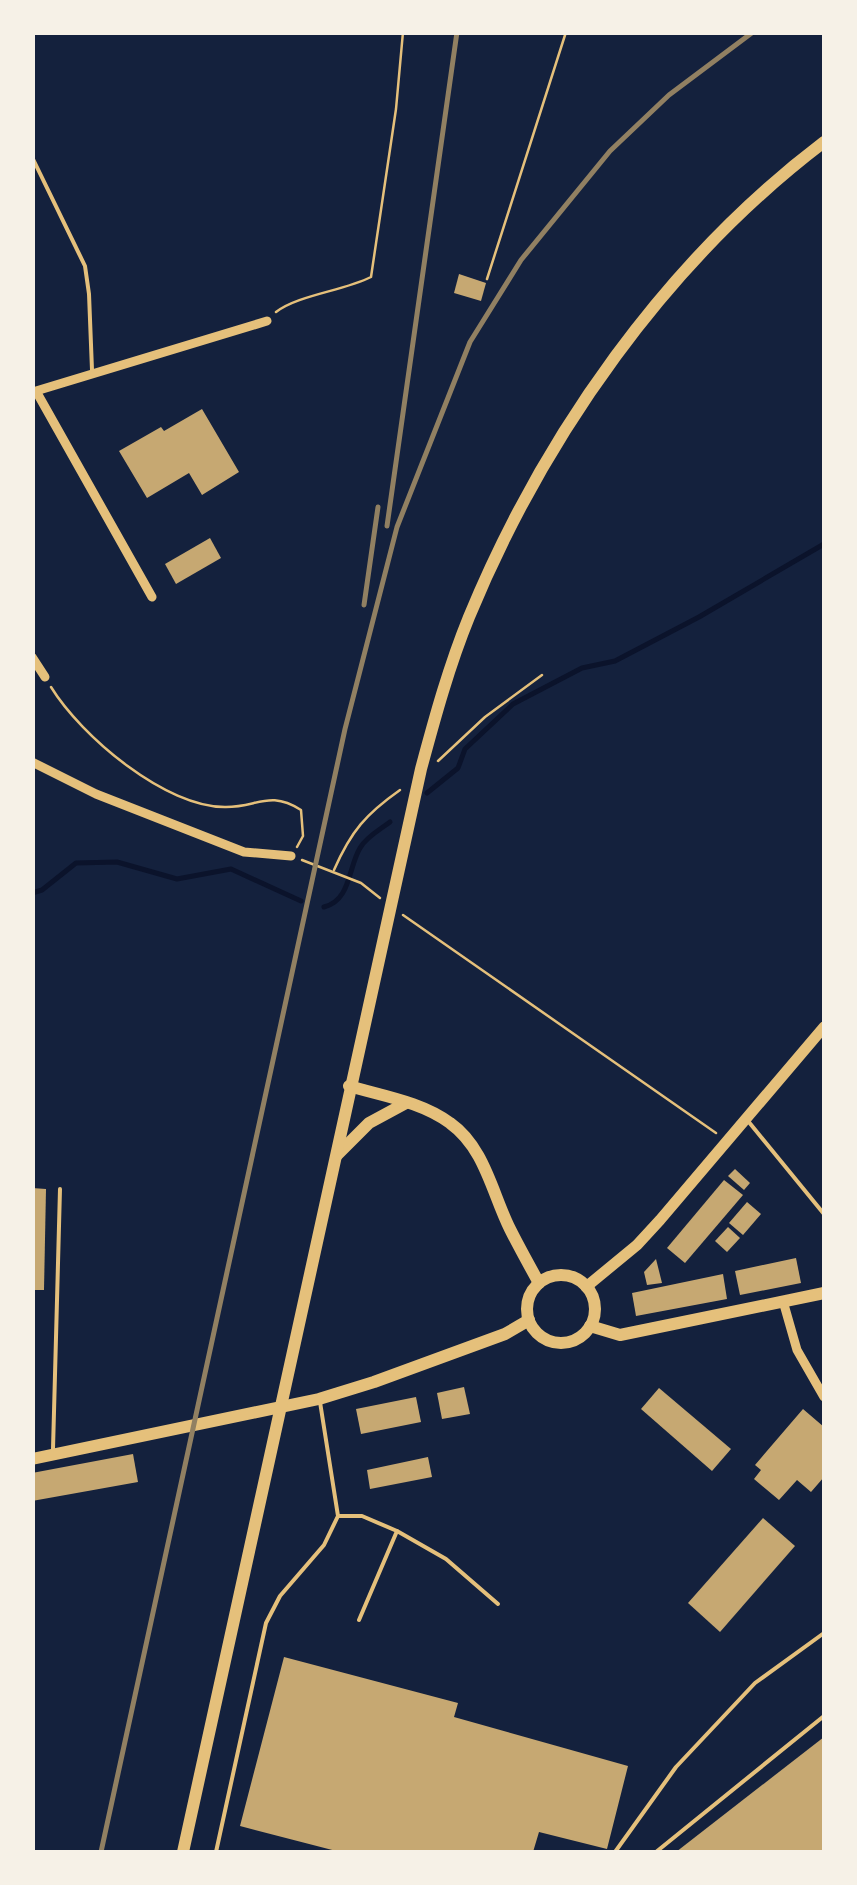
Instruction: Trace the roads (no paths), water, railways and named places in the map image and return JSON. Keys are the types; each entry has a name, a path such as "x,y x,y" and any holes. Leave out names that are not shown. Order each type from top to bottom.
{"main road":[{"path":"182,1852 420,768 468,619 536,478 604,373 689,269 824,142"},
{"path":"350,1086 439,1116 471,1143 539,1283"},
{"path":"334,1158 369,1123 406,1103"},
{"path":"568,1276 586,1287 594,1306 590,1326 583,1335 563,1343 542,1338 529,1320 528,1300 539,1283 568,1276"},
{"path":"590,1326 620,1335 824,1293"},
{"path":"32,1459 320,1398 505,1334 529,1320"}],"street":[{"path":"152,597 34,390 267,321"},
{"path":"32,657 45,677"},
{"path":"32,762 96,794 244,852 291,856"},
{"path":"586,1287 637,1245 824,1027"},
{"path":"783,1301 797,1350 824,1397"}],"lane":[{"path":"32,157 84,266 92,374"},
{"path":"747,1119 824,1214"},
{"path":"53,1454 60,1190"},
{"path":"216,1852 266,1623 280,1596 324,1545 338,1516 320,1398"},
{"path":"338,1516 362,1516 398,1531 446,1559 498,1604"},
{"path":"358,1620 398,1531"},
{"path":"616,1852 676,1767 755,1683 824,1633"},
{"path":"656,1852 824,1716"}],"waterway":[{"path":"427,793 458,768 465,749 513,704 582,668 615,661 824,544"},
{"path":"324,907 344,891 363,844 390,822"},
{"path":"32,893 42,890 76,863 117,862 177,879 231,869 301,901"}],"railway":[{"path":"387,526 457,32"},
{"path":"101,1852 345,729 397,527 470,342 521,260 610,151 669,95 753,32"},
{"path":"364,605 378,507"}]}
